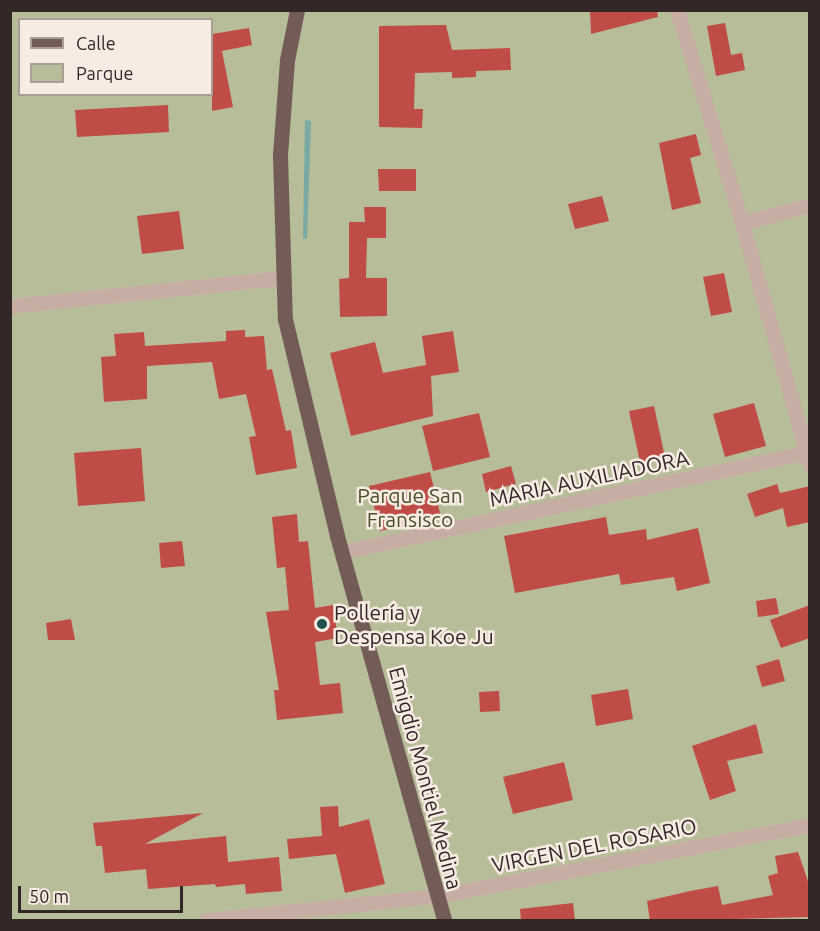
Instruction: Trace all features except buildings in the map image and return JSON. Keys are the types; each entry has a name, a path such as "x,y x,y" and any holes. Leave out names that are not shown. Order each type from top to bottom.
{"main road":[{"name":"Emigdio Montiel Medina","path":"297,10 287,60 280,145 282,278 291,346 342,552 444,921"}],"street":[{"path":"677,10 742,223 808,456"},
{"path":"742,223 810,205"},
{"path":"10,306 282,278"},
{"name":"MARIA AUXILIADORA","path":"342,552 808,456"},
{"name":"VIRGEN DEL ROSARIO","path":"207,921 437,896 810,825"}],"green space":[{"name":"Parque San Fransisco","path":"10,11 809,11 809,920 11,920"}],"water":[{"path":"305,120 311,121 307,239 303,238"}],"place":[{"name":"Pollería y Despensa Koe Ju","path":"322,624"}]}
